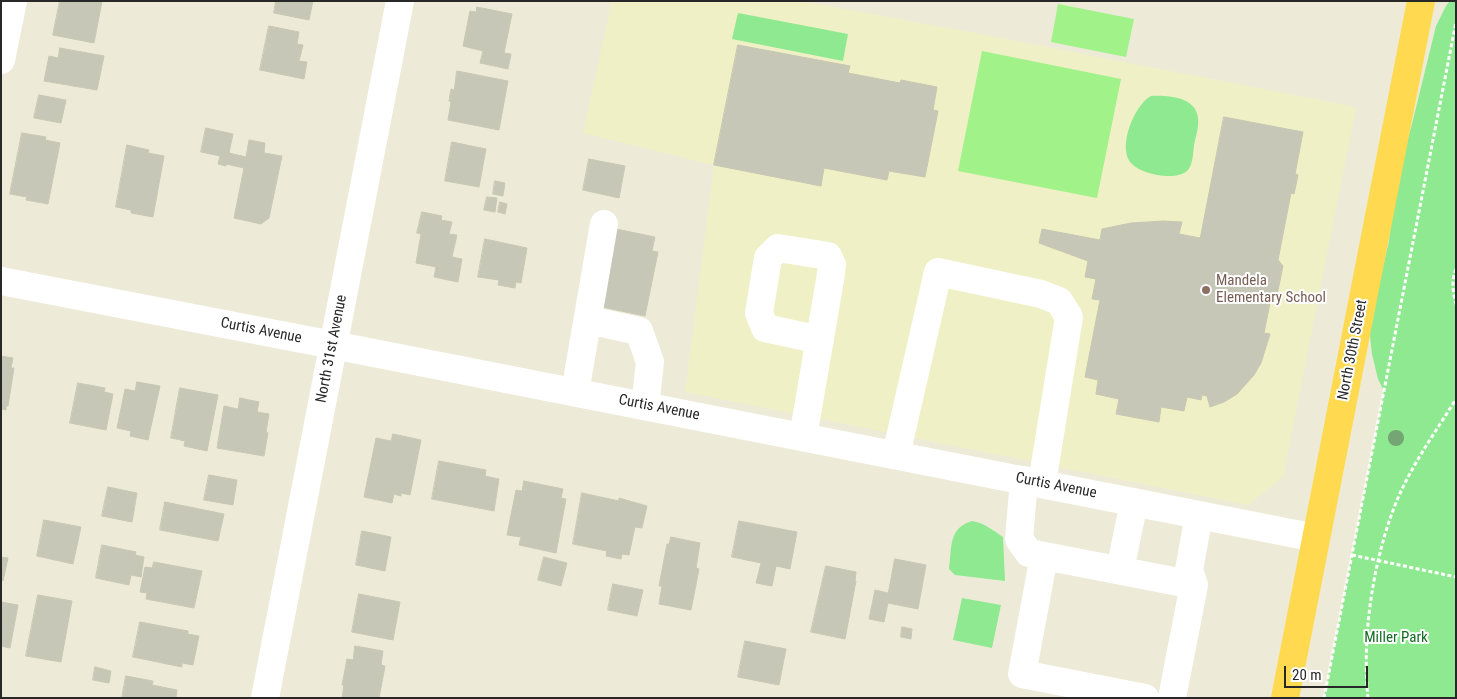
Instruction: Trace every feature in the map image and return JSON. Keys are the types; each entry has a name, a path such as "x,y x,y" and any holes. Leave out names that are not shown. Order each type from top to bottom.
{"highway":[{"name":"North 30th Street","path":"1285,698 1421,1"}],"street":[{"path":"1,60 13,1"},
{"name":"North 31st Avenue","path":"265,698 400,1"},
{"path":"575,392 604,224"},
{"path":"896,455 938,272 1041,294 1058,301 1069,317 1019,539 1029,553 1194,585"},
{"name":"Curtis Avenue","path":"1,281 333,344 1316,538"},
{"path":"588,320 639,331 650,362 645,406"},
{"path":"803,437 820,340"},
{"path":"1120,570 1134,502"},
{"path":"1172,698 1194,585 1189,570 1199,515"},
{"path":"1044,556 1022,674 1145,698"}],"path":[{"path":"1324,698 1456,22"},
{"path":"1456,269 1453,274 1453,287 1456,304"},
{"path":"1368,698 1365,658 1370,610 1384,534 1403,488 1456,399"},
{"path":"1352,556 1456,577"}],"shaded area":[{"path":"612,1 801,1 1356,107 1283,477 1248,505 685,392 714,165 583,133"}],"green space":[{"name":"Miller Park","path":"1450,1 1456,1 1456,698 1324,698 1384,391 1378,379 1372,354 1369,327 1389,241 1393,198 1399,165 1411,128 1436,26"},
{"path":"1058,4 1134,19 1126,57 1051,42"},
{"path":"738,13 848,34 843,61 732,39"},
{"path":"982,51 1121,79 1097,198 958,171"},
{"path":"1151,96 1180,99 1187,102 1196,111 1198,125 1192,162 1190,168 1183,174 1168,176 1150,173 1136,167 1127,156 1126,147 1129,127 1139,108"},
{"path":"972,521 992,529 1003,537 1005,581 955,575 949,569 951,546 955,534 964,524"},
{"path":"962,598 1001,605 992,648 953,640"}],"building":[{"path":"60,1 102,1 94,43 53,35"},
{"path":"276,1 313,1 309,20 274,13"},
{"path":"477,7 512,14 504,53 511,54 508,69 480,63 483,51 463,46 470,11 476,12"},
{"path":"269,26 299,32 297,44 303,45 299,61 307,62 304,79 260,70"},
{"path":"738,45 850,66 848,73 900,83 901,80 937,87 933,110 938,111 925,177 889,171 887,180 824,168 821,186 714,165"},
{"path":"60,48 104,56 97,90 44,81 49,56 58,58"},
{"path":"457,71 508,81 499,130 448,120 451,89 454,90"},
{"path":"39,95 66,100 61,123 34,118"},
{"path":"1224,117 1303,132 1295,174 1298,175 1294,194 1291,193 1278,260 1283,266 1277,295 1271,298 1264,333 1270,334 1261,363 1254,375 1237,394 1224,402 1210,407 1207,396 1202,395 1201,400 1187,397 1184,411 1161,407 1159,422 1116,414 1119,399 1096,394 1098,380 1085,377 1100,300 1092,299 1096,279 1085,277 1088,261 1039,243 1042,229 1100,240 1102,229 1131,223 1182,222 1179,234 1200,238"},
{"path":"206,128 233,134 229,153 246,157 249,140 265,143 264,153 282,156 269,218 261,224 234,218 244,168 218,164 220,156 201,152"},
{"path":"22,133 46,137 45,140 60,143 48,204 26,200 27,197 10,194"},
{"path":"452,142 486,149 479,187 445,181"},
{"path":"127,145 149,150 148,153 164,156 153,217 131,213 131,210 116,207"},
{"path":"589,159 625,166 619,198 583,190"},
{"path":"495,181 505,183 503,196 493,194"},
{"path":"487,197 497,198 495,212 484,210"},
{"path":"500,202 507,204 505,214 498,212"},
{"path":"422,212 442,216 441,220 452,222 449,234 457,235 452,257 462,259 458,282 434,277 436,267 416,263 421,234 417,233"},
{"path":"616,229 655,237 652,251 658,252 645,316 597,306"},
{"path":"485,239 527,248 521,283 516,282 515,288 498,285 499,280 478,277"},
{"path":"1,356 13,358 11,368 14,368 6,410 1,409"},
{"path":"137,382 160,386 148,440 130,436 131,431 117,428 125,389 135,391"},
{"path":"78,383 105,388 104,392 113,394 106,430 70,423"},
{"path":"180,388 218,395 207,451 184,446 185,441 171,438"},
{"path":"240,398 259,402 257,412 269,414 264,456 217,448 224,406 238,409"},
{"path":"393,434 421,440 410,495 401,493 401,496 394,494 392,503 364,497 376,438 391,441"},
{"path":"439,461 486,470 485,476 499,479 494,511 432,499"},
{"path":"209,475 237,480 233,505 204,500"},
{"path":"524,481 563,489 561,498 566,499 556,553 519,545 521,537 507,535 516,490 522,491"},
{"path":"108,487 137,493 132,522 102,516"},
{"path":"582,493 619,501 619,498 647,506 642,528 635,527 629,555 622,554 621,559 606,556 607,551 573,544"},
{"path":"165,502 224,514 218,541 160,530"},
{"path":"44,520 81,527 73,564 37,556"},
{"path":"739,521 797,532 790,569 776,566 772,586 756,583 761,563 732,557"},
{"path":"362,531 391,537 385,571 356,565"},
{"path":"671,537 700,543 696,568 699,569 691,610 659,604 662,586 659,586 667,544 669,544"},
{"path":"102,545 136,552 135,555 144,557 141,577 131,575 129,585 96,578"},
{"path":"1,557 8,558 3,581 1,580"},
{"path":"544,557 567,563 561,586 538,580"},
{"path":"895,559 926,565 918,609 888,603 884,622 869,619 875,590 888,593"},
{"path":"154,562 202,571 194,608 146,599 147,593 140,592 145,567 152,568"},
{"path":"826,566 856,572 845,639 811,632"},
{"path":"613,584 643,590 637,616 608,610"},
{"path":"359,594 400,602 393,640 352,632"},
{"path":"38,595 72,601 61,662 26,656"},
{"path":"1,602 18,605 10,648 1,646"},
{"path":"140,622 188,631 188,634 199,636 193,665 182,663 182,667 133,657"},
{"path":"902,627 912,629 911,639 901,637"},
{"path":"745,641 786,649 779,685 738,677"},
{"path":"355,646 383,651 381,665 385,666 379,698 342,698 344,685 342,685 347,659 353,660"},
{"path":"95,667 111,671 109,683 93,680"},
{"path":"126,676 153,681 152,685 177,690 176,698 122,698"}],"place":[{"name":"Mandela Elementary School","path":"1206,290"}]}
